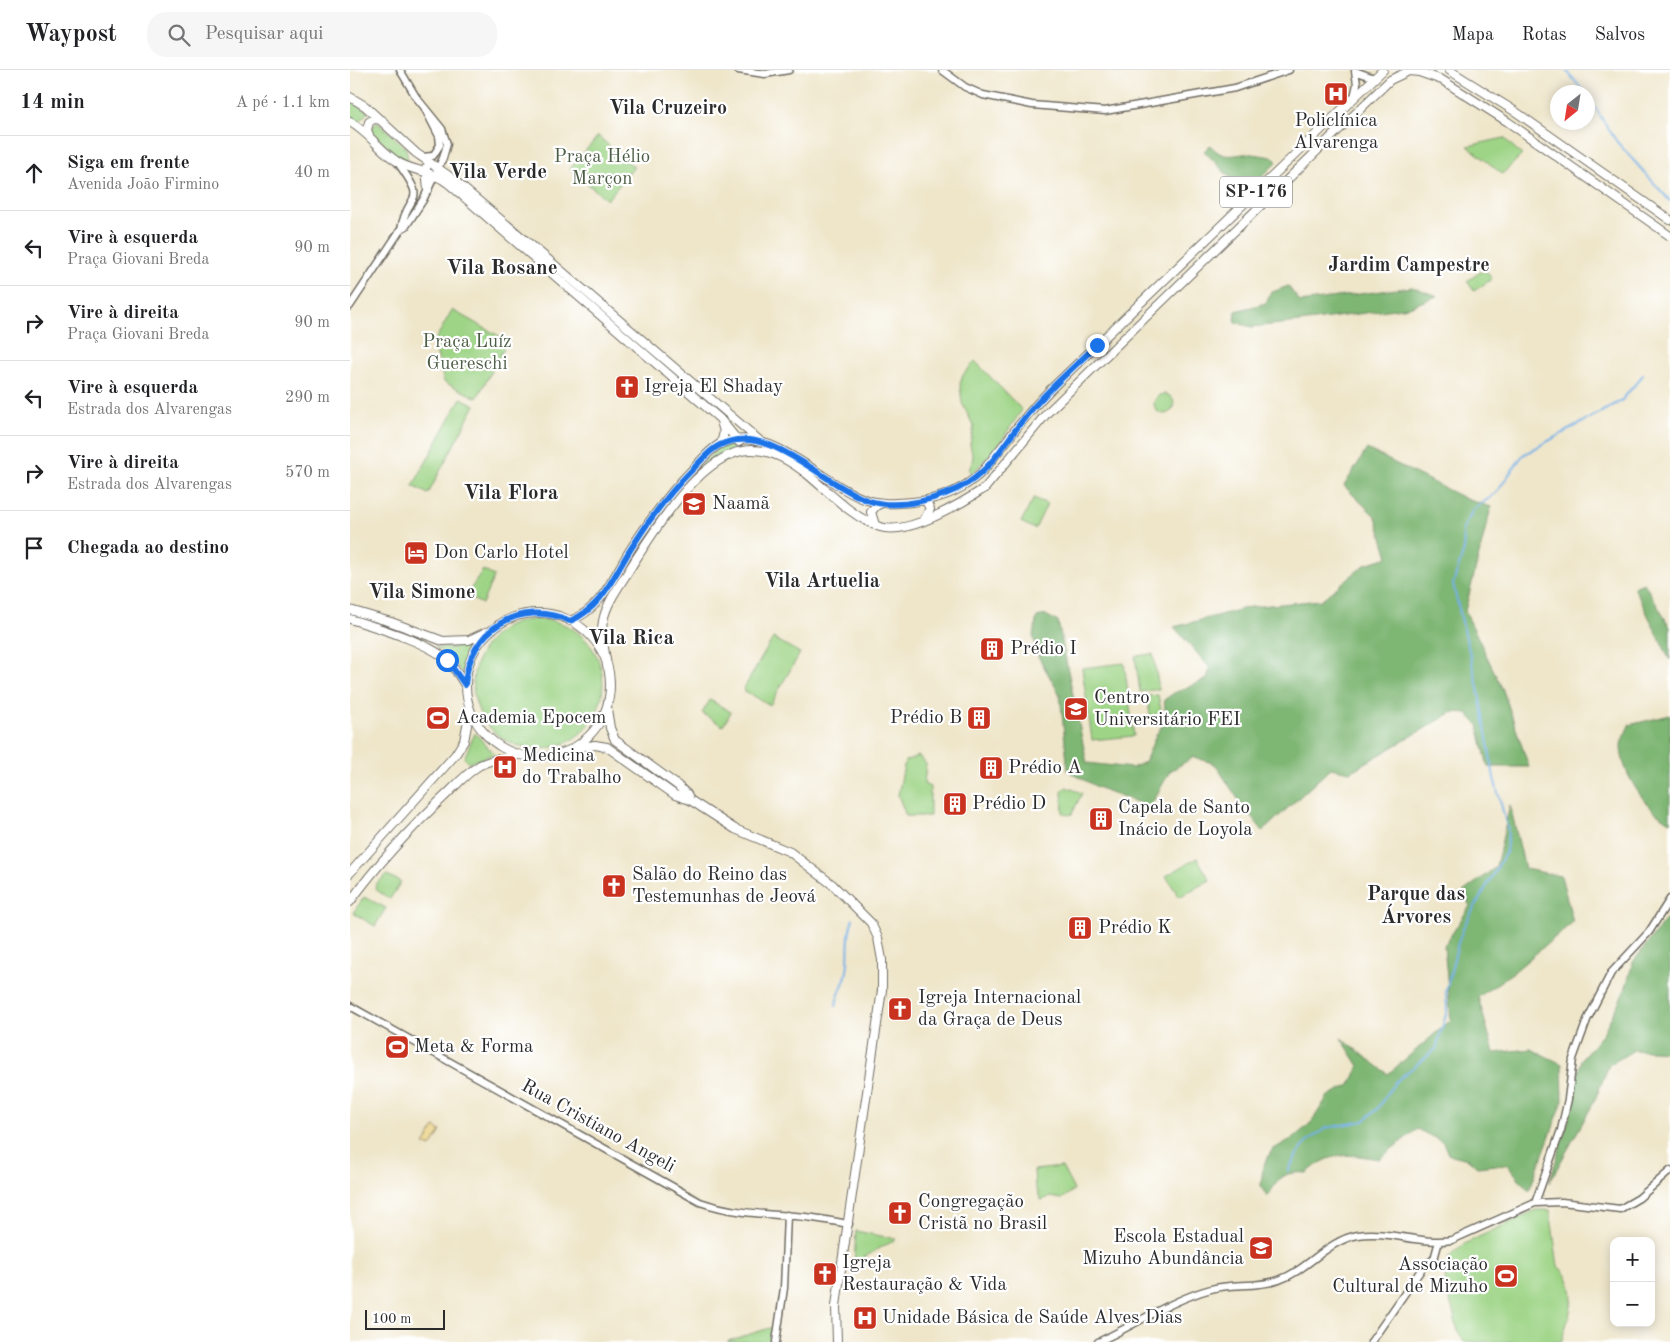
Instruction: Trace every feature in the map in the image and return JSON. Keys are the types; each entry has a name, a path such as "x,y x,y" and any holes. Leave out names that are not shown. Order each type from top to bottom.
{"main road":[{"name":"SP-176","path":"570,621 585,612 604,594 632,546 673,489 705,456 721,444 737,440 764,444 788,453 846,491 869,501 882,503 926,501 950,493 976,478 1032,408 1383,70"},
{"path":"1449,70 1516,112 1670,220"},
{"name":"SP-176","path":"607,666 594,641 570,621 556,616 533,613 516,616 492,629 474,652 469,664 465,685 470,710 481,730 489,739 519,755 541,758 558,755 573,748 593,732 607,707 610,688 607,666 602,630 605,613 620,584 672,504 718,461 729,455 750,450 773,454 791,463 841,503 875,525 896,528 924,520 957,505 985,488 1040,420 1390,80 1399,74 1419,72 1442,80 1508,122 1670,236"},
{"path":"350,97 366,106 382,120 437,171 720,419 737,440 750,450"},
{"path":"369,135 367,127 369,122 374,119 382,120"},
{"path":"350,122 369,135 401,163 427,171 437,171 764,444"},
{"path":"401,163 414,161 419,155"},
{"path":"419,155 427,171 428,190"},
{"path":"1610,194 1627,190"},
{"path":"1130,314 1139,323"},
{"path":"1097,345 1110,352"},
{"path":"720,419 724,432 721,444"},
{"path":"672,504 673,489"},
{"path":"924,520 930,509 926,501"},
{"path":"875,525 871,514 875,507 882,503"},
{"path":"350,610 391,622 443,642 469,640 492,629"},
{"path":"350,619 381,629 441,655 452,666 465,685"},
{"path":"607,707 610,728 615,740 677,785 687,794 690,800"},
{"path":"350,873 460,747 466,731 470,710"},
{"path":"573,748 595,745 606,747 666,789 690,800 735,828 775,844 801,859 833,885 866,918 878,938 882,960 882,990 836,1306 837,1342"},
{"path":"350,902 380,865 435,805 468,774 480,765 490,761 519,755"}],"street":[{"path":"400,70 425,109 439,136 440,145 432,156 419,155"},
{"path":"738,70 765,74 789,70"},
{"path":"942,70 965,87 983,95 1032,105 1104,111 1235,88 1289,70"},
{"path":"1354,70 1374,78"},
{"path":"1354,70 1357,84 1354,97"},
{"path":"400,230 406,226 428,190 446,147 446,138 435,118 425,109"},
{"path":"350,306 400,230 416,192 401,163"},
{"path":"1535,1203 1561,1130 1568,1099 1573,1059 1587,1020 1620,961 1649,932 1670,899"},
{"name":"Rua Cristiano Angeli","path":"350,1006 700,1202 716,1208 746,1213 849,1224"},
{"path":"1098,1342 1201,1292 1222,1286 1258,1284 1279,1280 1302,1267 1328,1246 1345,1238 1368,1234 1439,1241 1460,1237 1535,1203 1562,1202 1620,1209 1639,1198 1670,1172"},
{"path":"776,1342 784,1288 787,1216"},
{"path":"1371,1342 1424,1267 1434,1259 1439,1241"}],"green space":[{"path":"350,101 368,112 359,122 350,117"},
{"path":"377,122 406,148 408,159 405,161 401,160 374,134 371,129"},
{"name":"Praça Hélio Marçon","path":"598,136 634,167 607,200 570,169"},
{"path":"1504,138 1522,155 1502,174 1468,146"},
{"path":"1210,145 1225,155 1254,154 1273,157 1277,162 1245,193 1204,151"},
{"path":"1485,269 1492,279 1474,291 1467,281"},
{"path":"1288,286 1300,302 1412,287 1437,296 1409,307 1300,322 1251,327 1235,322 1236,311 1266,303 1270,293"},
{"name":"Praça Luíz Guereschi","path":"452,310 508,341 477,398 444,382 434,342"},
{"path":"975,361 1022,410 999,444 973,473 969,471 973,458 970,444 974,427 962,403 960,384 963,375"},
{"path":"1164,394 1171,397 1174,404 1171,411 1164,414 1157,411 1154,404 1157,397"},
{"path":"461,398 475,405 428,494 413,486"},
{"path":"730,444 734,449 683,484 717,449"},
{"path":"1367,449 1466,499 1491,507 1465,611 1503,690 1529,767 1488,767 1478,725 1467,713 1453,712 1350,772 1331,768 1263,831 1240,802 1215,764 1194,757 1170,771 1150,807 1097,787 1068,771 1060,695 1038,656 1033,635 1037,617 1046,615 1058,622 1087,763 1132,768 1145,762 1156,735 1166,719 1164,700 1174,693 1207,679 1210,668 1174,627 1250,607 1321,600 1366,564 1388,557 1376,517 1344,486"},
{"path":"1034,498 1047,504 1035,529 1021,522"},
{"path":"483,570 494,576 482,604 466,596"},
{"path":"1644,583 1670,627 1670,660 1634,587"},
{"path":"538,619 563,624 584,638 598,659 603,684 598,709 584,730 563,744 538,749 513,744 492,730 478,709 473,684 478,659 492,638 513,624"},
{"path":"773,638 800,653 770,705 743,690"},
{"path":"476,642 467,656 463,676 453,660 435,647 451,648"},
{"path":"1153,654 1159,689 1140,692 1135,656"},
{"path":"1124,663 1134,736 1092,740 1082,668"},
{"path":"1158,695 1162,714 1150,716 1147,696"},
{"path":"710,700 731,712 723,726 702,713"},
{"path":"1670,715 1670,822 1661,817 1637,790 1625,768 1621,746 1629,725"},
{"path":"475,733 494,754 469,763 464,758"},
{"path":"919,756 926,764 924,784 930,787 930,816 906,816 898,795 905,761"},
{"path":"1066,787 1082,793 1072,814 1068,815 1063,813 1062,791"},
{"path":"1510,805 1525,869 1561,876 1573,922 1515,971 1478,997 1494,1053 1531,1049 1562,1064 1563,1101 1529,1191 1507,1164 1477,1167 1468,1159 1448,1154 1443,1142 1417,1129 1379,1159 1349,1155 1341,1156 1324,1161 1307,1173 1287,1174 1279,1180 1267,1197 1261,1186 1263,1167 1272,1150 1293,1138 1311,1123 1328,1096 1350,1085 1359,1066 1341,1038 1388,1074 1451,1020 1444,946 1470,906 1463,892 1496,867"},
{"path":"1197,858 1210,880 1179,897 1166,876"},
{"path":"387,875 401,882 390,899 375,889 376,884"},
{"path":"364,897 386,908 375,926 353,913"},
{"path":"1670,914 1670,1052 1634,1050 1609,1065 1594,1102 1549,1183 1568,1122 1581,1060 1602,1035 1625,990 1633,962"},
{"path":"1062,1167 1074,1190 1062,1199 1050,1197 1041,1200 1035,1186 1034,1170"},
{"name":"Associação Cultural de Mizuho","path":"1536,1210 1550,1210 1558,1266 1570,1283 1572,1293 1570,1312 1561,1342 1464,1342 1458,1331 1445,1281 1449,1257 1466,1243"},
{"path":"856,1231 896,1239 854,1263"},
{"path":"773,1327 771,1342 727,1342 728,1341"}],"sand":[{"path":"435,1127 441,1131 431,1147 424,1144"}],"waterway":[{"path":"1566,70 1578,85"},
{"path":"1595,108 1617,142 1670,201"},
{"path":"1288,1171 1306,1142 1326,1128 1364,1121 1378,1108 1395,1082 1436,1049 1447,1011 1446,991 1464,926 1506,852 1508,830 1494,778 1478,688 1453,584 1464,550 1463,529 1473,510 1496,493 1523,455 1621,401 1643,375"},
{"path":"836,1006 847,971 849,938 853,919"}],"place":[{"name":"Policlínica Alvarenga","path":"1336,94"},
{"name":"Igreja El Shaday","path":"627,387"},
{"name":"Naamã","path":"694,504"},
{"name":"Don Carlo Hotel","path":"416,553"},
{"name":"Prédio I","path":"992,649"},
{"name":"Centro Universitário FEI","path":"1076,709"},
{"name":"Academia Epocem","path":"438,718"},
{"name":"Prédio B","path":"979,718"},
{"name":"Medicina do Trabalho","path":"505,767"},
{"name":"Prédio A","path":"991,768"},
{"name":"Prédio D","path":"955,804"},
{"name":"Capela de Santo Inácio de Loyola","path":"1101,819"},
{"name":"Salão do Reino das Testemunhas de Jeová","path":"614,886"},
{"name":"Prédio K","path":"1080,928"},
{"name":"Igreja Internacional da Graça de Deus","path":"900,1009"},
{"name":"Meta & Forma","path":"397,1047"},
{"name":"Congregação Cristã no Brasil","path":"900,1213"},
{"name":"Escola Estadual Mizuho Abundância","path":"1261,1248"},
{"name":"Igreja Restauração & Vida","path":"825,1274"},
{"name":"Associação Cultural de Mizuho","path":"1506,1276"},
{"name":"Unidade Básica de Saúde Alves Dias","path":"865,1318"}],"district":[{"name":"Vila Cruzeiro","path":"668,109"},
{"name":"Vila Verde","path":"498,172"},
{"name":"Jardim Campestre","path":"1409,266"},
{"name":"Vila Rosane","path":"502,268"},
{"name":"Vila Flora","path":"511,493"},
{"name":"Vila Artuelia","path":"822,582"},
{"name":"Vila Simone","path":"422,593"},
{"name":"Vila Rica","path":"631,638"},
{"name":"Parque das Árvores","path":"1416,906"}],"route":[{"path":"447,660 465,685 470,659 476,647 492,629 500,624 516,616 533,613 561,617 570,621 585,612 604,594 632,546 673,489 711,450 721,444 730,441 747,440 779,449 796,457 846,491 869,501 882,503 934,499 950,493 976,478 1032,408 1097,345"}]}
